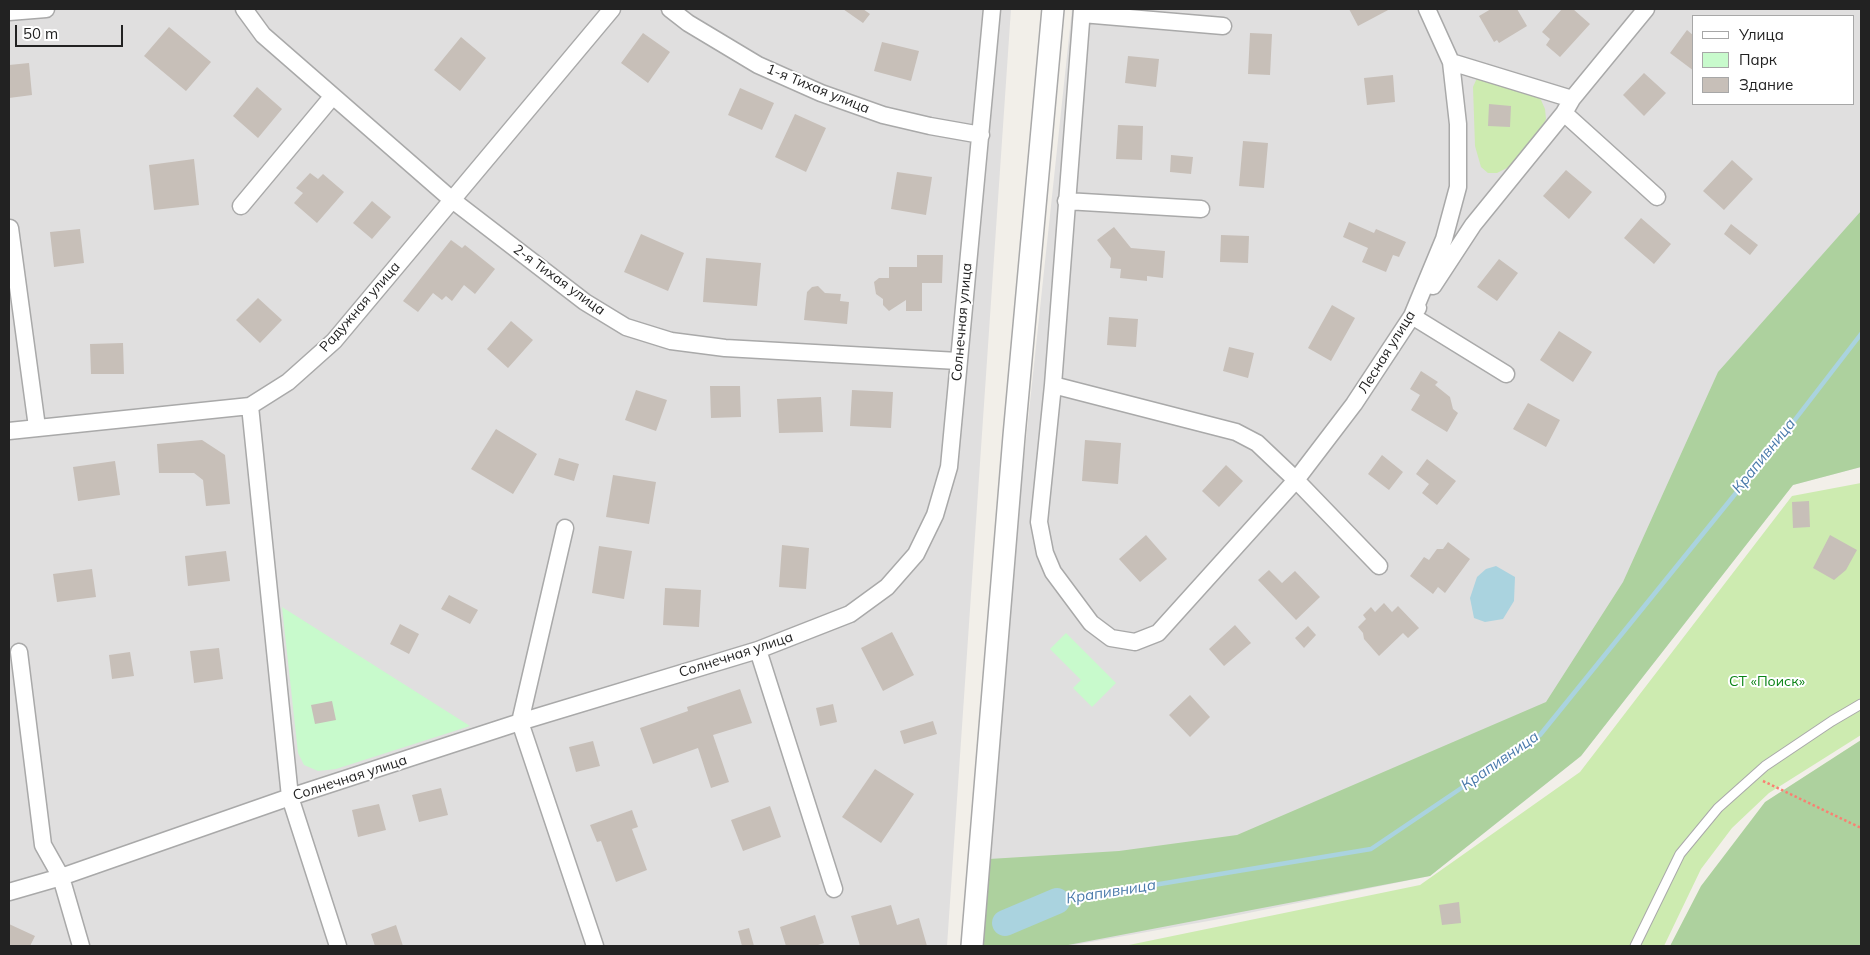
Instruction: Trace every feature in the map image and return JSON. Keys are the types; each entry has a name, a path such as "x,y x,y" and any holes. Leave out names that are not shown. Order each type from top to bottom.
{"street":[{"path":"9,12 46,9"},
{"name":"2-я Тихая улица","path":"244,9 263,35 451,199 585,302 626,327 671,341 725,348 958,362"},
{"name":"Радужная улица","path":"9,431 250,406 288,382 334,341 612,9"},
{"name":"1-я Тихая улица","path":"670,9 688,23 758,65 821,94 883,115 980,135"},
{"name":"Солнечная улица","path":"9,892 60,877 290,797 520,722 758,650 850,614 887,587 916,554 935,515 949,467 992,9"},
{"path":"972,946 1014,436 1053,9"},
{"name":"Лесная улица","path":"1053,385 1040,522 1044,552 1053,572 1091,623 1111,638 1135,642 1158,634 1296,480 1354,404 1412,316 1444,239 1458,187 1458,124 1451,62 1427,9"},
{"path":"1506,374 1412,316 1473,225 1646,9"},
{"path":"1223,26 1082,12 1053,385 1236,432 1257,443 1296,480 1379,566"},
{"path":"1451,62 1568,106 1657,197"},
{"path":"240,206 332,96"},
{"path":"1066,201 1200,209"},
{"path":"10,228 36,428"},
{"path":"250,406 290,797 338,946"},
{"path":"565,528 520,722 595,946"},
{"path":"758,650 834,889"},
{"path":"19,652 43,845 60,877 81,946"}],"lane":[{"path":"1635,946 1680,854 1718,808 1765,766 1824,726 1861,704"}],"path":[{"path":"1754,776 1861,828"}],"shaded area":[{"path":"9,9 1011,9 947,946 9,946"},
{"path":"1072,9 1861,9 1861,467 1793,485 1581,756 1430,876 1214,920 1068,946 983,946 1003,655"}],"green space":[{"path":"1477,78 1532,92 1541,100 1545,109 1546,119 1538,136 1507,168 1497,173 1488,173 1481,167 1475,146 1473,87"},
{"path":"1861,211 1861,467 1793,485 1581,756 1430,876 1063,946 983,946 989,859 1119,851 1237,835 1546,702 1623,582 1718,372"},
{"name":"СТ «Поиск»","path":"1861,483 1861,735 1769,793 1732,828 1701,869 1664,946 1124,946 1420,885 1580,772 1792,496"},
{"path":"282,607 470,726 336,769 318,771 304,765 298,753"},
{"path":"1066,633 1116,683 1092,707 1073,688 1081,680 1050,649"},
{"path":"1861,740 1861,946 1670,946 1701,886 1765,802"}],"water":[{"path":"1496,566 1515,577 1514,601 1503,619 1485,622 1474,618 1470,598 1477,577 1486,569"}],"building":[{"path":"843,9 863,9 870,14 863,23"},
{"path":"1349,9 1390,9 1358,26"},
{"path":"1491,9 1517,9 1527,26 1499,43 1497,40 1494,42 1479,16"},
{"path":"1562,9 1573,9 1590,24 1560,57 1546,45 1550,39 1542,32"},
{"path":"169,27 211,62 186,91 144,56"},
{"path":"1687,30 1692,34 1692,70 1670,53"},
{"path":"643,33 670,52 648,83 621,63"},
{"path":"1250,33 1272,34 1270,75 1248,74"},
{"path":"461,37 486,58 460,91 434,70"},
{"path":"882,42 919,51 911,81 874,71"},
{"path":"1128,56 1159,59 1156,87 1125,83"},
{"path":"29,63 32,95 9,98 9,65"},
{"path":"1644,73 1666,93 1644,116 1623,95"},
{"path":"1393,75 1395,102 1367,105 1364,78"},
{"path":"257,87 282,109 258,138 233,116"},
{"path":"740,88 774,103 762,130 728,115"},
{"path":"1489,104 1511,106 1510,127 1488,126"},
{"path":"795,114 826,128 806,172 775,157"},
{"path":"1118,125 1143,126 1142,160 1116,159"},
{"path":"1243,141 1268,143 1264,188 1239,186"},
{"path":"1171,155 1193,157 1191,174 1170,172"},
{"path":"194,159 199,205 154,210 149,165"},
{"path":"1732,160 1753,179 1724,210 1703,191"},
{"path":"1566,170 1592,192 1569,219 1543,196"},
{"path":"897,172 932,177 926,215 891,209"},
{"path":"310,173 318,179 323,174 344,192 317,223 294,203 303,193 296,188"},
{"path":"372,201 391,217 372,239 353,223"},
{"path":"1641,218 1671,244 1654,264 1624,238"},
{"path":"1349,222 1374,233 1376,229 1406,242 1399,257 1393,255 1386,272 1362,262 1368,248 1343,237"},
{"path":"1731,224 1758,245 1750,255 1724,234"},
{"path":"1114,227 1131,248 1165,251 1163,278 1147,276 1147,281 1120,278 1121,269 1110,268 1111,258 1097,240"},
{"path":"80,229 84,263 54,267 50,232"},
{"path":"641,234 684,253 668,291 624,272"},
{"path":"1221,235 1249,236 1248,263 1220,262"},
{"path":"451,240 462,248 465,245 495,269 475,294 464,285 452,301 446,296 442,300 433,293 418,312 403,301"},
{"path":"917,255 943,255 942,283 922,283 922,311 906,311 906,300 889,311 883,305 883,299 876,294 874,282 879,278 889,278 889,267 917,267"},
{"path":"706,258 761,263 757,306 703,302"},
{"path":"1499,259 1518,273 1497,301 1477,287"},
{"path":"818,286 825,293 841,294 840,301 849,302 847,324 804,320 807,292 812,287"},
{"path":"258,298 282,320 260,343 236,320"},
{"path":"1332,305 1355,318 1331,361 1308,348"},
{"path":"1109,317 1138,319 1136,347 1107,345"},
{"path":"511,321 533,340 508,368 487,349"},
{"path":"1559,331 1592,352 1573,382 1540,360"},
{"path":"123,343 124,374 91,374 90,344"},
{"path":"1229,347 1254,353 1248,378 1223,371"},
{"path":"1421,371 1438,382 1435,385 1450,397 1453,409 1458,413 1447,432 1411,410 1420,395 1410,389"},
{"path":"710,386 740,386 741,417 711,418"},
{"path":"636,390 667,400 656,431 625,420"},
{"path":"852,390 893,392 891,428 850,426"},
{"path":"821,397 823,432 779,433 777,399"},
{"path":"1528,403 1560,420 1546,447 1513,429"},
{"path":"496,429 537,454 513,494 471,469"},
{"path":"202,440 225,455 230,504 206,506 203,480 194,473 159,473 157,444"},
{"path":"1085,440 1121,443 1118,484 1082,481"},
{"path":"1382,455 1403,472 1389,490 1368,474"},
{"path":"559,458 579,464 574,481 554,475"},
{"path":"1427,459 1456,481 1437,505 1422,493 1429,484 1416,474"},
{"path":"115,461 120,495 78,501 73,467"},
{"path":"1226,465 1243,481 1219,507 1202,491"},
{"path":"613,475 656,482 649,524 606,517"},
{"path":"1809,501 1810,527 1793,528 1792,502"},
{"path":"1146,535 1167,559 1140,582 1119,559"},
{"path":"1830,535 1857,550 1846,570 1834,580 1813,568"},
{"path":"1448,542 1470,559 1445,593 1438,587 1433,594 1410,576 1424,557 1429,560 1437,549 1443,549"},
{"path":"782,545 809,548 806,589 779,587"},
{"path":"599,546 632,551 624,599 592,593"},
{"path":"226,551 230,581 188,586 185,556"},
{"path":"92,569 96,597 57,602 53,574"},
{"path":"1269,570 1282,583 1295,571 1320,597 1296,620 1258,580"},
{"path":"665,588 701,590 699,627 663,625"},
{"path":"449,595 478,610 470,624 441,609"},
{"path":"1384,603 1392,612 1398,606 1419,628 1408,638 1403,633 1379,656 1364,639 1363,633 1358,627 1366,619 1363,615 1371,607 1375,612"},
{"path":"400,624 419,634 409,654 390,644"},
{"path":"1235,625 1251,643 1224,666 1209,649"},
{"path":"1308,626 1316,635 1304,648 1295,638"},
{"path":"892,632 914,675 883,691 861,648"},
{"path":"219,648 223,679 194,683 190,651"},
{"path":"130,652 134,676 112,679 109,655"},
{"path":"740,689 752,723 713,735 729,782 711,788 698,748 653,764 640,728 688,711 687,707"},
{"path":"1190,695 1210,717 1190,737 1169,715"},
{"path":"332,701 336,720 315,724 311,705"},
{"path":"833,704 837,722 820,726 816,708"},
{"path":"933,721 937,734 904,744 900,731"},
{"path":"593,741 600,766 576,772 569,747"},
{"path":"875,769 914,794 881,843 842,817"},
{"path":"441,788 448,815 419,822 412,795"},
{"path":"379,804 386,830 358,837 352,810"},
{"path":"770,806 781,837 743,851 731,820"},
{"path":"632,810 638,827 632,829 647,870 616,882 601,841 597,842 590,825"},
{"path":"1459,902 1461,923 1442,925 1439,905"},
{"path":"891,905 897,925 919,918 927,946 860,946 851,916"},
{"path":"815,915 824,943 815,946 786,946 780,927"},
{"path":"9,924 35,936 30,946 9,946"},
{"path":"396,925 403,946 375,946 371,934"},
{"path":"749,928 754,946 742,946 738,931"}],"waterway":[{"name":"Крапивница","path":"1057,901 1371,849 1540,735 1787,430 1861,334"},
{"name":"Крапивница","path":"1005,923 1057,901"}]}
